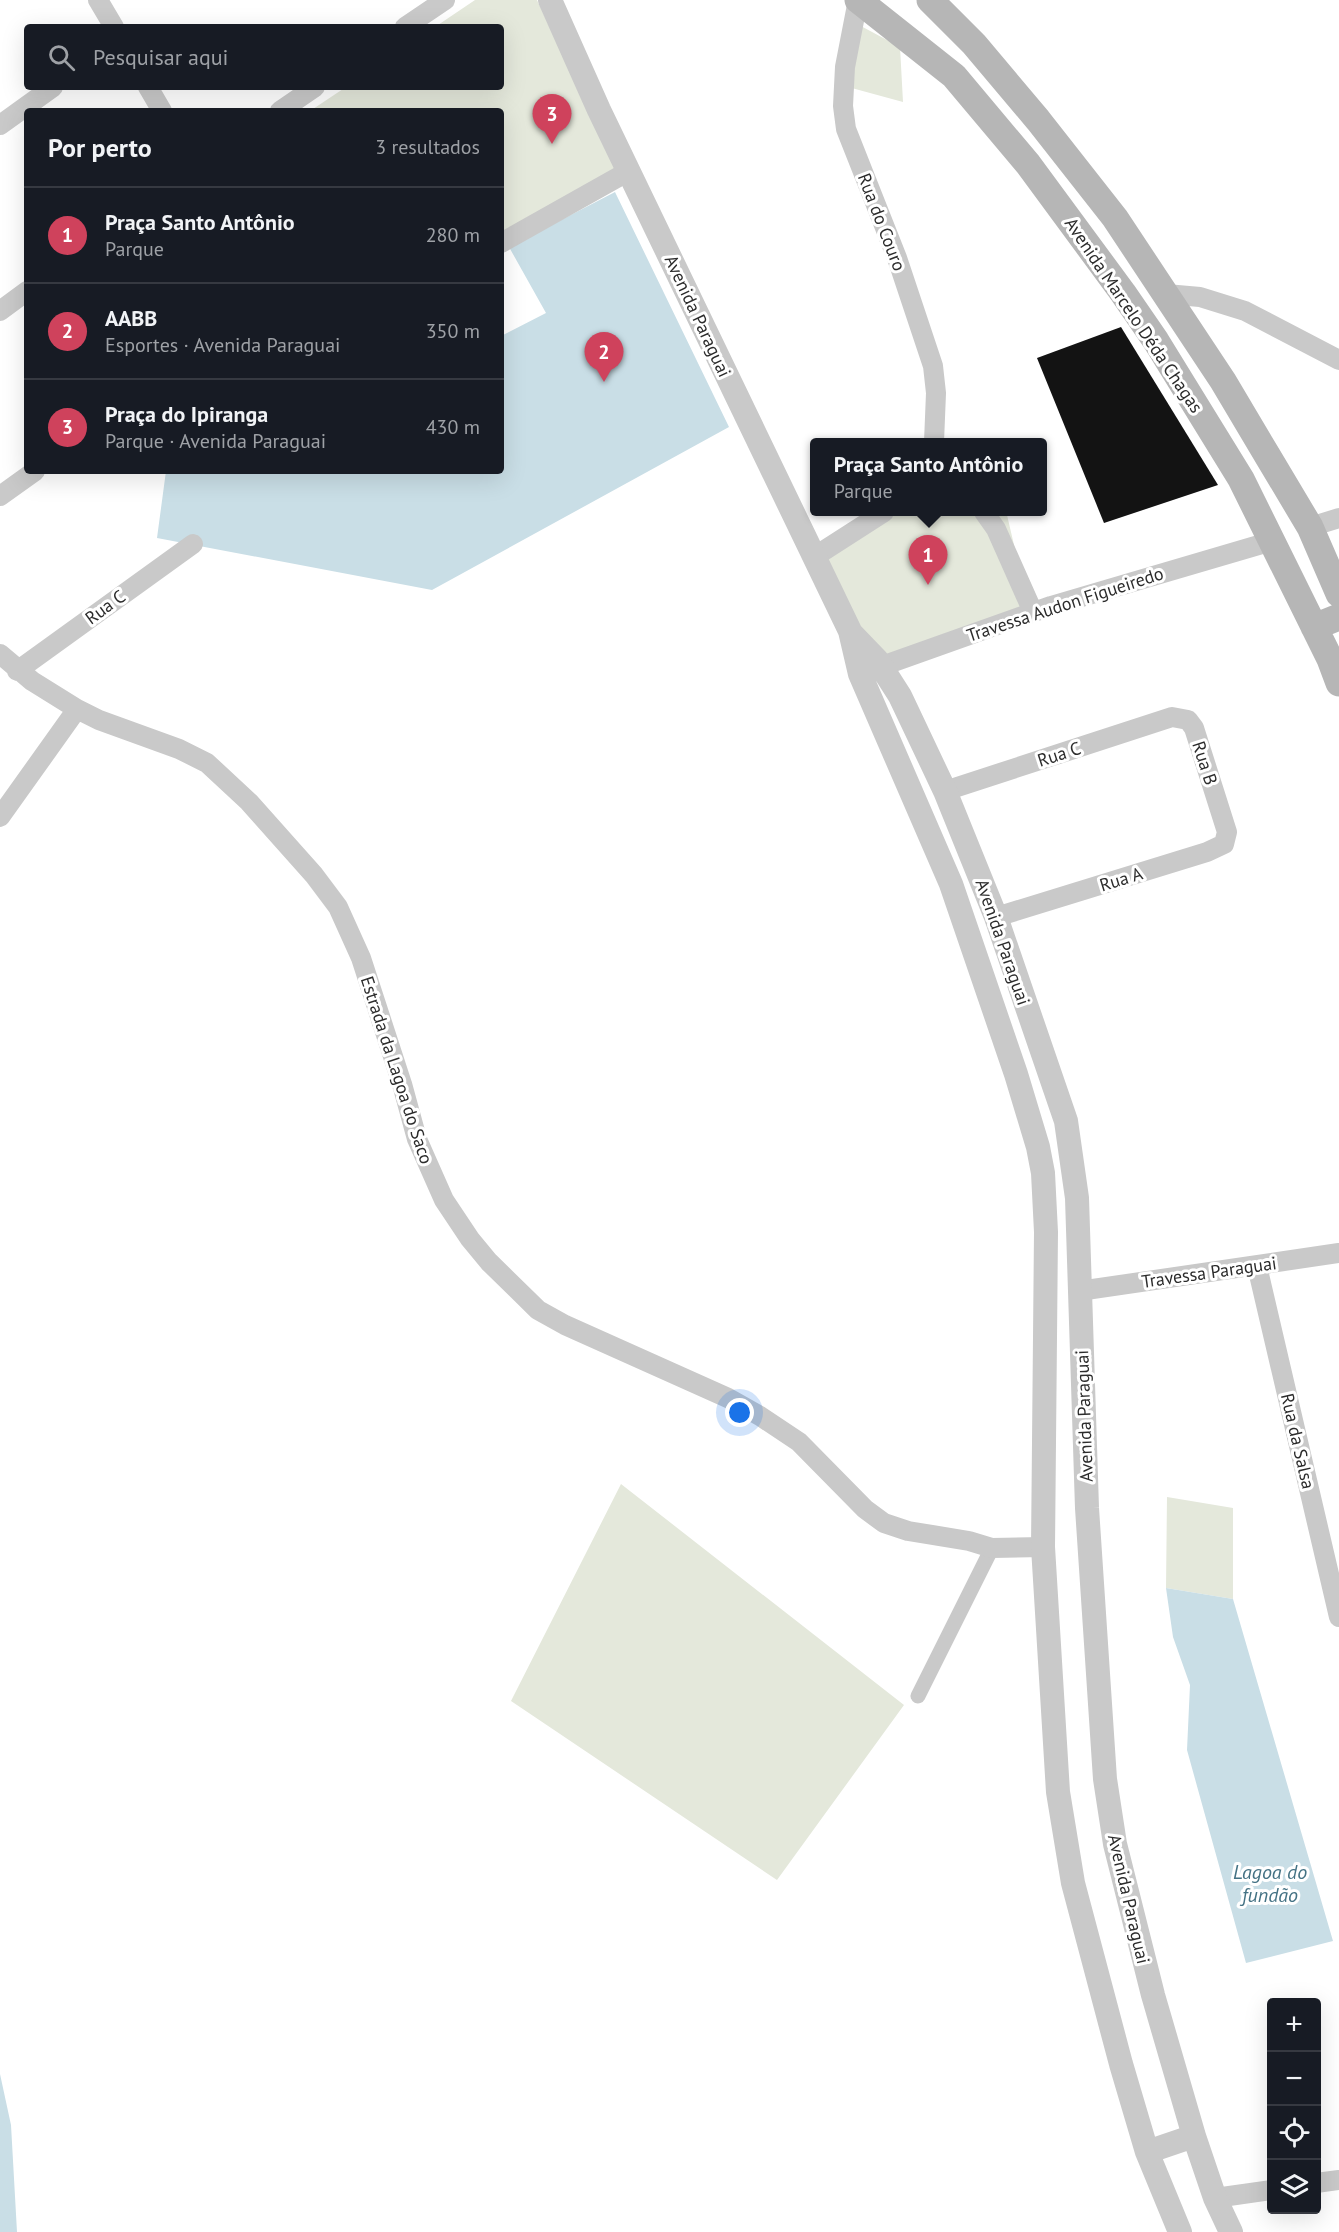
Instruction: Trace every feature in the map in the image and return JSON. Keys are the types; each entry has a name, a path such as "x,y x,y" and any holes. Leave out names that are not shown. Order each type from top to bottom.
{"main road":[{"name":"Avenida Marcelo Déda Chagas","path":"858,0 954,76 1028,164 1156,341 1224,449 1272,541 1327,622 1336,665"},
{"name":"Avenida Marcelo Déda Chagas","path":"930,0 974,44 1038,120 1114,218 1222,381 1310,527 1339,594"}],"street":[{"path":"98,0 112,24"},
{"path":"409,24 445,0"},
{"name":"Avenida Paraguai","path":"550,0 629,171 849,631 870,670 951,884 1016,1074 1038,1147 1042,1173 1046,1244 1043,1547 1058,1792 1072,1883 1147,2152 1180,2232"},
{"name":"Rua do Couro","path":"858,0 845,67 843,106 846,129 897,258 933,366 936,393 934,438"},
{"path":"1,122 49,90"},
{"path":"150,90 160,108"},
{"path":"284,108 311,90"},
{"path":"504,241 629,171"},
{"path":"0,311 24,293"},
{"path":"1166,294 1200,297 1245,311 1339,360"},
{"path":"0,496 31,474"},
{"path":"814,557 878,516"},
{"path":"987,516 996,529 1033,612"},
{"path":"1310,527 1339,518"},
{"name":"Travessa Audon Figueiredo","path":"870,670 1033,612 1272,541"},
{"name":"Rua C","path":"17,670 193,544"},
{"name":"Estrada da Lagoa do Saco","path":"0,654 17,670 77,709 99,720 179,749 207,764 236,789 315,874 338,907 367,975 428,1167 444,1200 470,1239 520,1294 538,1310 557,1321 728,1398 760,1416 798,1442 865,1509 884,1523 908,1531 969,1541 992,1548 1043,1547"},
{"name":"Avenida Paraguai","path":"870,670 919,734 945,791 996,917 1066,1121 1077,1198 1095,1662 1105,1779 1115,1844 1131,1909 1194,2136 1215,2198 1231,2232"},
{"path":"0,817 77,709"},
{"name":"Rua C","path":"945,791 1172,717"},
{"name":"Rua B","path":"1172,717 1182,717 1192,724 1224,824"},
{"name":"Rua A","path":"996,917 1207,852 1224,844 1227,840 1224,824"},
{"name":"Travessa Paraguai","path":"1079,1292 1339,1253"},
{"name":"Rua da Salsa","path":"1257,1266 1339,1617"},
{"path":"918,1696 992,1548"},
{"path":"1147,2152 1194,2136"},
{"path":"1321,2182 1339,2180"},
{"path":"1215,2198 1267,2191"}],"shaded area":[{"path":"475,0 537,0 619,177 504,237 504,108 314,108 342,90 504,90 504,24 439,24"},
{"path":"859,25 900,47 903,102 848,87"},
{"path":"882,516 1007,516 1029,609 880,660 817,560"},
{"path":"621,1484 904,1705 777,1880 511,1701"},
{"path":"1167,1497 1233,1508 1233,1599 1166,1588"}],"water":[{"path":"615,192 729,427 432,590 157,538 166,474 504,474 504,334 546,313 509,247"},
{"name":"Lagoa do fundão","path":"1166,1588 1233,1599 1333,1941 1246,1963 1187,1750 1190,1685 1173,1637"},
{"path":"0,2074 11,2125 17,2232 0,2232"}],"building":[{"path":"1121,327 1218,485 1104,523 1037,358"}],"place":[{"name":"Praça do Ipiranga","path":"552,144"},
{"name":"AABB","path":"604,382"},
{"name":"Praça Santo Antônio","path":"928,585"}]}
